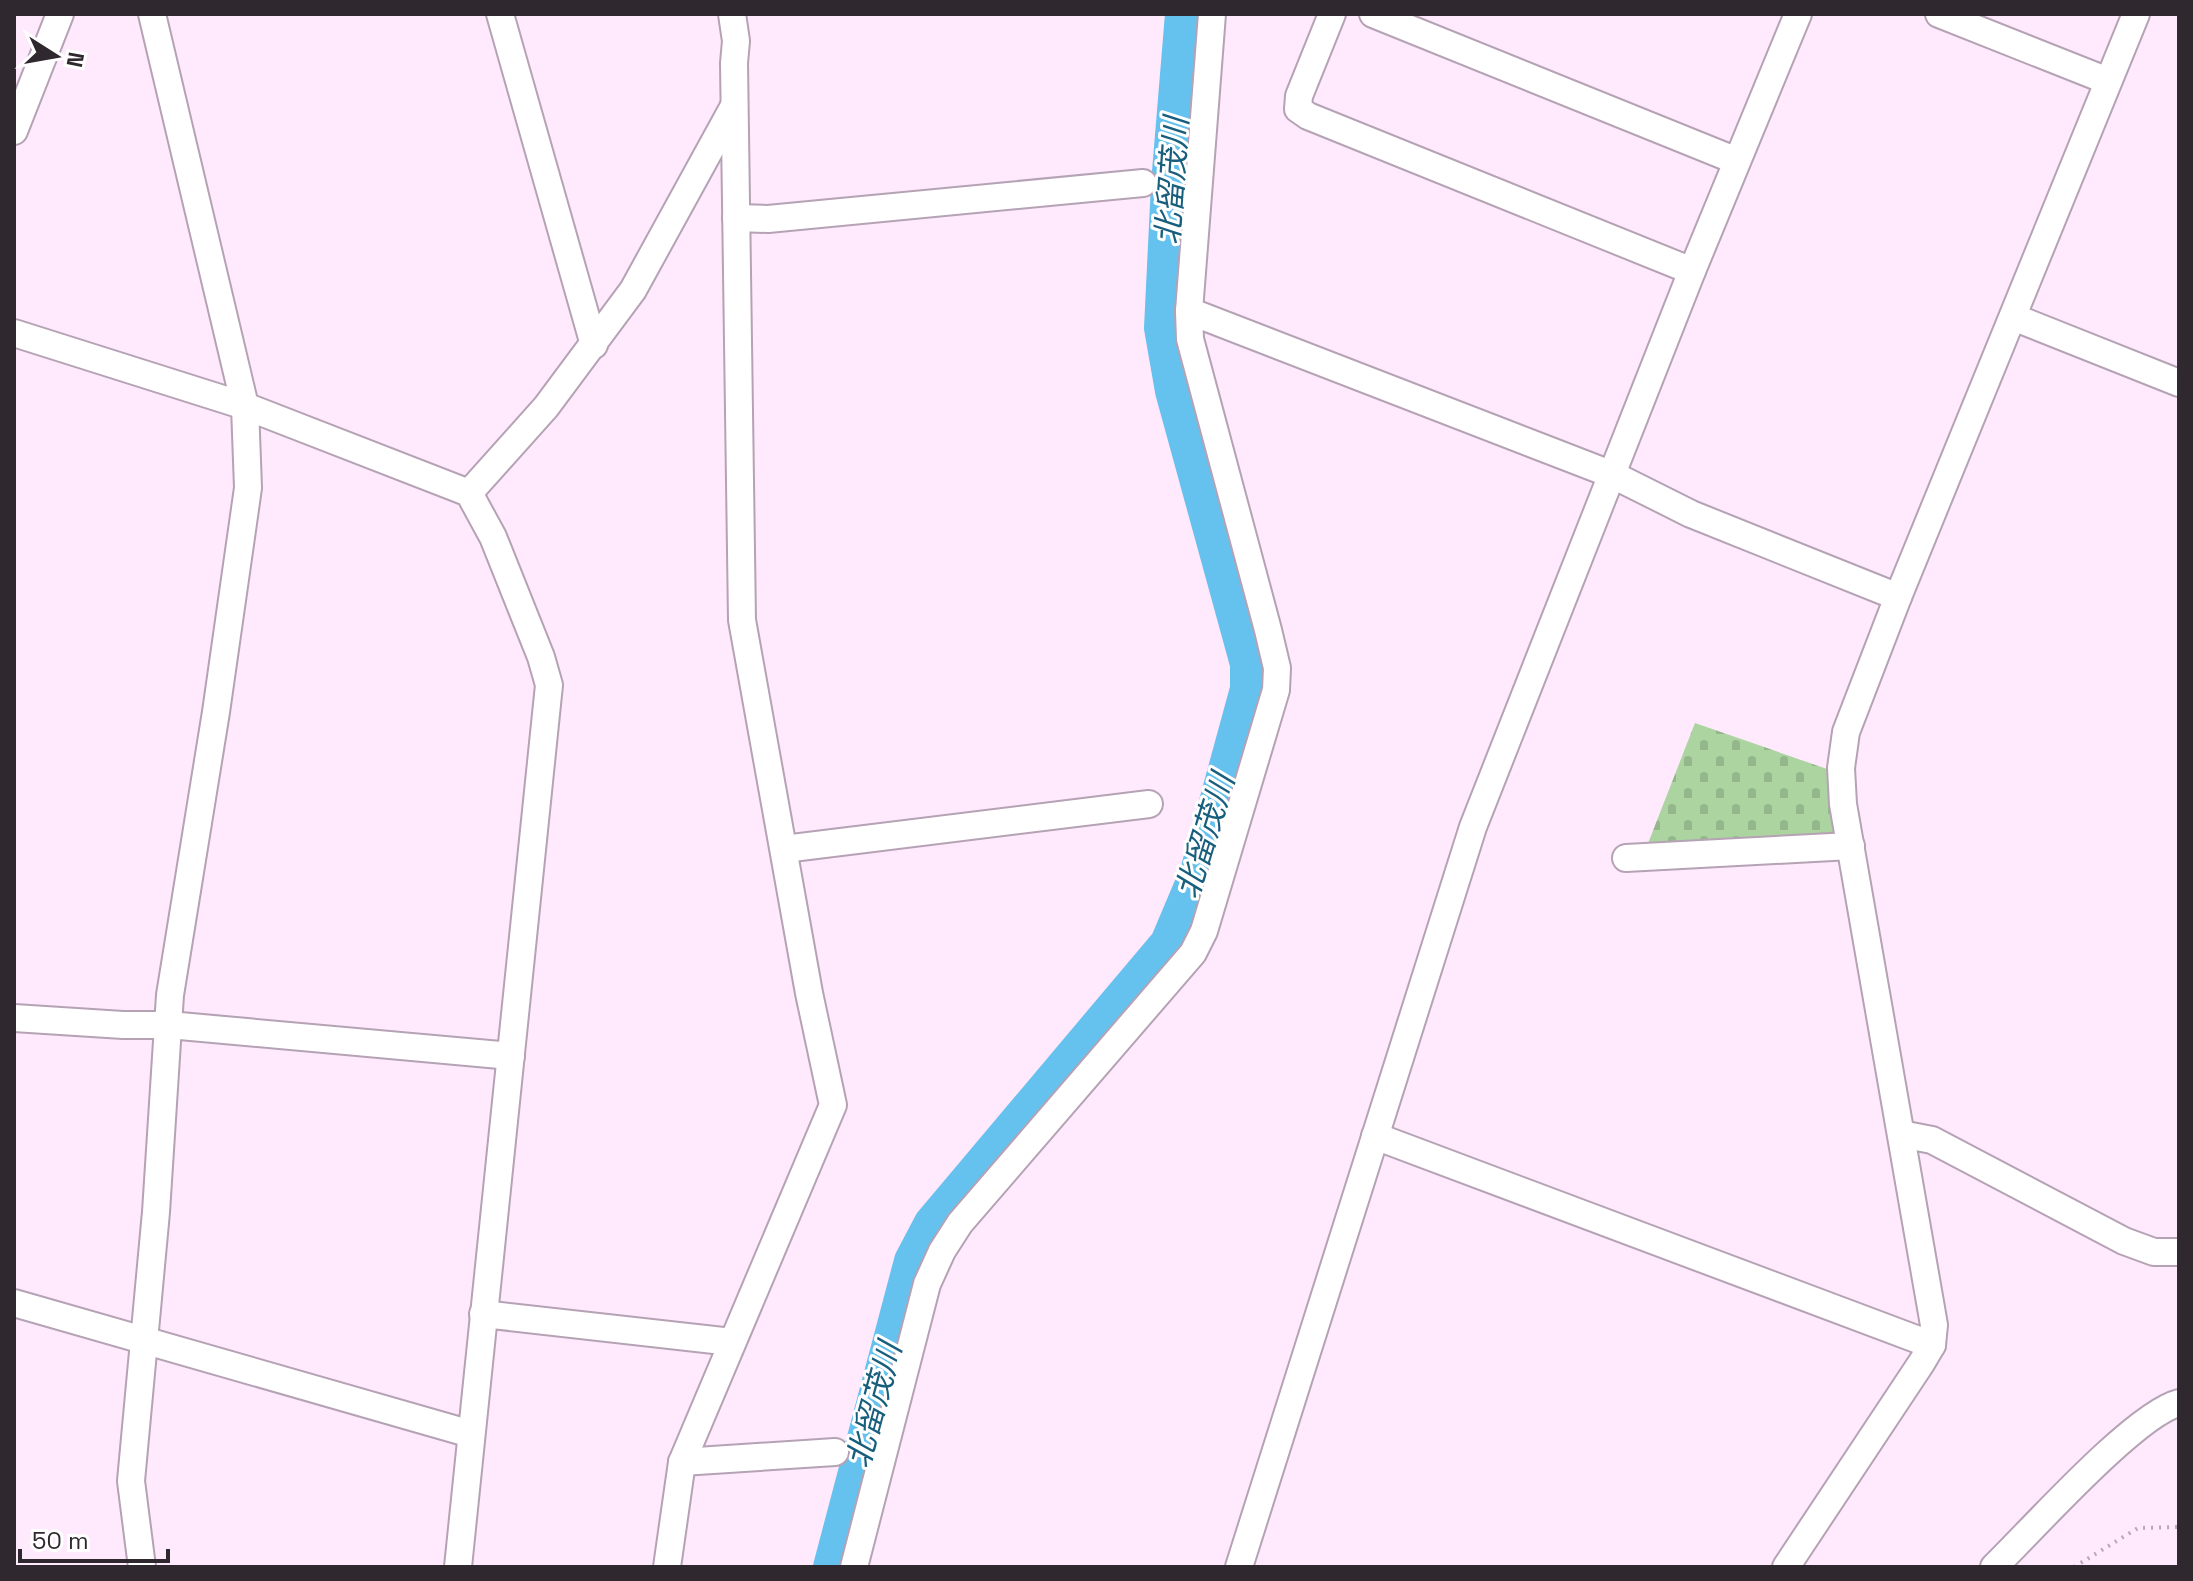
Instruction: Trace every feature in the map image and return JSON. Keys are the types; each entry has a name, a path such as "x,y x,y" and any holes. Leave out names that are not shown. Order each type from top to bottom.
{"street":[{"path":"14,131 60,14"},
{"path":"142,1567 131,1481 160,1173 170,995 248,488 245,406 152,14"},
{"path":"500,14 594,345"},
{"path":"667,1567 682,1462 833,1105 819,1048 742,620 736,41 732,14"},
{"path":"854,1567 927,1284 942,1251 960,1223 1193,953 1204,931 1276,690 1277,668 1268,630 1190,339 1189,311 1212,14"},
{"path":"1332,14 1299,96 1298,109 1323,122 1692,271"},
{"path":"1373,14 1737,161"},
{"path":"1239,1567 1473,827 1692,271 1798,14"},
{"path":"1939,14 2108,81"},
{"path":"1786,1567 1932,1345 1934,1325 1843,804 1841,768 1846,732 2136,14"},
{"path":"469,493 546,407 633,290 736,103"},
{"path":"736,218 768,219 1143,183"},
{"path":"1189,311 1613,475 1691,514 1898,597"},
{"path":"2013,317 2179,383"},
{"path":"14,333 245,406 469,493 493,537 541,657 549,685 458,1567"},
{"path":"784,849 1149,804"},
{"path":"1626,858 1851,846"},
{"path":"14,1018 169,1025 511,1056"},
{"path":"1901,1134 1932,1140 2124,1241 2154,1252 2179,1252"},
{"path":"1375,1136 1932,1345"},
{"path":"14,1303 471,1434"},
{"path":"483,1314 732,1342"},
{"path":"1994,1567 2118,1445 2166,1407 2179,1403"},
{"path":"682,1462 835,1452"}],"path":[{"path":"2074,1567 2138,1528 2179,1527"}],"green space":[{"path":"1695,723 1827,769 1834,838 1647,846"}],"waterway":[{"name":"北留茂川","path":"831,1567 912,1261 932,1223 1168,943 1198,872 1248,689 1248,664 1173,391 1162,328 1169,184 1183,14"}]}
